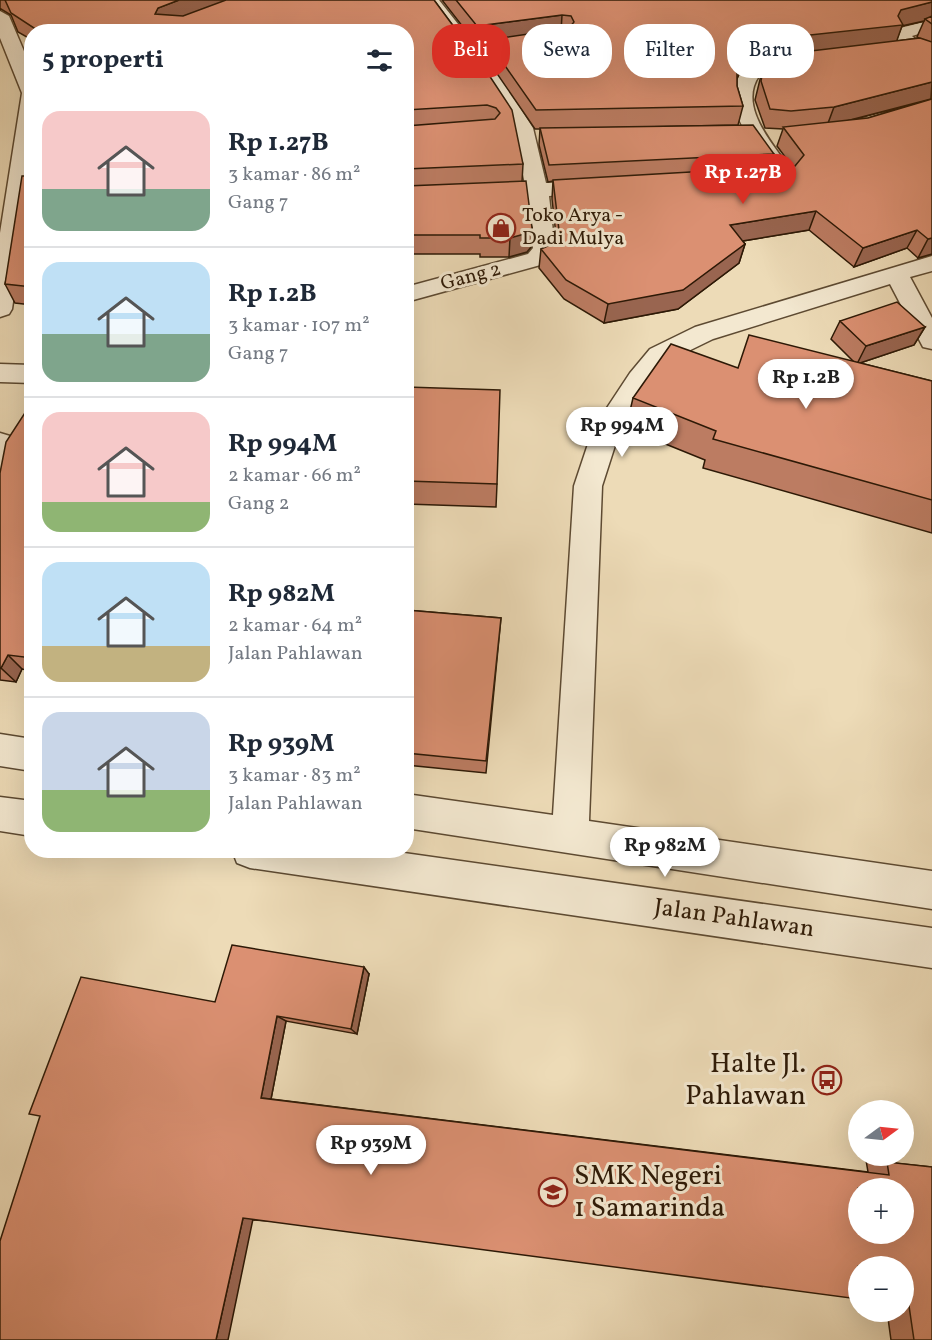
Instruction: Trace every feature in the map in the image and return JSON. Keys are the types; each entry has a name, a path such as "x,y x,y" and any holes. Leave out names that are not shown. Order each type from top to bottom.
{"street":[{"path":"430,0 448,24"},
{"path":"0,16 3,37 24,78"},
{"path":"924,52 904,40 903,33 932,25"},
{"path":"885,51 924,52"},
{"path":"732,182 783,178 769,141 746,116 744,87 750,73 768,66 824,58"},
{"path":"489,78 530,134 537,190"},
{"path":"736,132 769,141"},
{"path":"414,197 617,186"},
{"name":"Gang 2","path":"414,293 536,259 544,249 537,190"},
{"path":"0,309 4,277 24,192"},
{"path":"570,836 588,486 607,429 649,365 659,355 681,342 790,305 932,263"},
{"path":"897,275 932,341"},
{"path":"4,277 24,276"},
{"path":"0,373 24,374"},
{"path":"0,443 2,471 0,483"},
{"path":"0,750 24,754"},
{"path":"414,812 932,890"},
{"path":"0,814 24,818"},
{"name":"Jalan Pahlawan","path":"306,858 932,948"}],"building":[{"path":"5,0 179,0 158,8 155,14 183,16 226,0 434,0 452,24 432,24 432,78 491,78 512,110 523,164 414,169 414,125 495,119 500,113 496,108 487,105 414,110 414,24 28,24 11,13"},
{"path":"456,0 932,0 932,2 901,10 898,16 903,25 814,35 814,24 727,24 727,78 737,78 743,106 536,110 510,73 510,37 522,35 522,78 612,78 612,24 572,24 574,22 571,16 562,15 475,24"},
{"path":"932,16 932,24 925,19"},
{"path":"920,38 932,42 932,82 834,107 791,111 770,109 762,78 814,78 814,51"},
{"path":"932,99 932,238 928,239 917,230 863,248 816,211 730,225 745,244 683,290 608,304 566,280 541,249 548,246 559,230 553,180 795,166 804,155 783,127 868,118"},
{"path":"753,125 774,154 549,165 540,128"},
{"path":"22,176 24,176 24,286 5,284"},
{"path":"526,181 532,228 528,233 510,238 480,238 480,235 414,235 414,186"},
{"path":"897,302 925,327 866,346 840,321"},
{"path":"749,335 932,381 932,500 713,439 716,431 633,398 671,344 738,368"},
{"path":"414,387 500,390 497,484 414,481"},
{"path":"24,414 24,657 8,655 0,668 0,473 6,442"},
{"path":"414,611 501,618 486,761 414,754"},
{"path":"232,945 364,967 351,1029 277,1016 261,1098 889,1175 888,1166 932,1167 932,1340 914,1340 911,1322 914,1322 914,1256 848,1256 848,1298 243,1218 216,1340 0,1340 0,1241 40,1116 29,1114 81,977 215,1002"}],"place":[{"name":"Toko Arya - Dadi Mulya","path":"501,228"},
{"name":"Halte Jl. Pahlawan","path":"827,1080"},
{"name":"SMK Negeri 1 Samarinda","path":"553,1192"}]}
